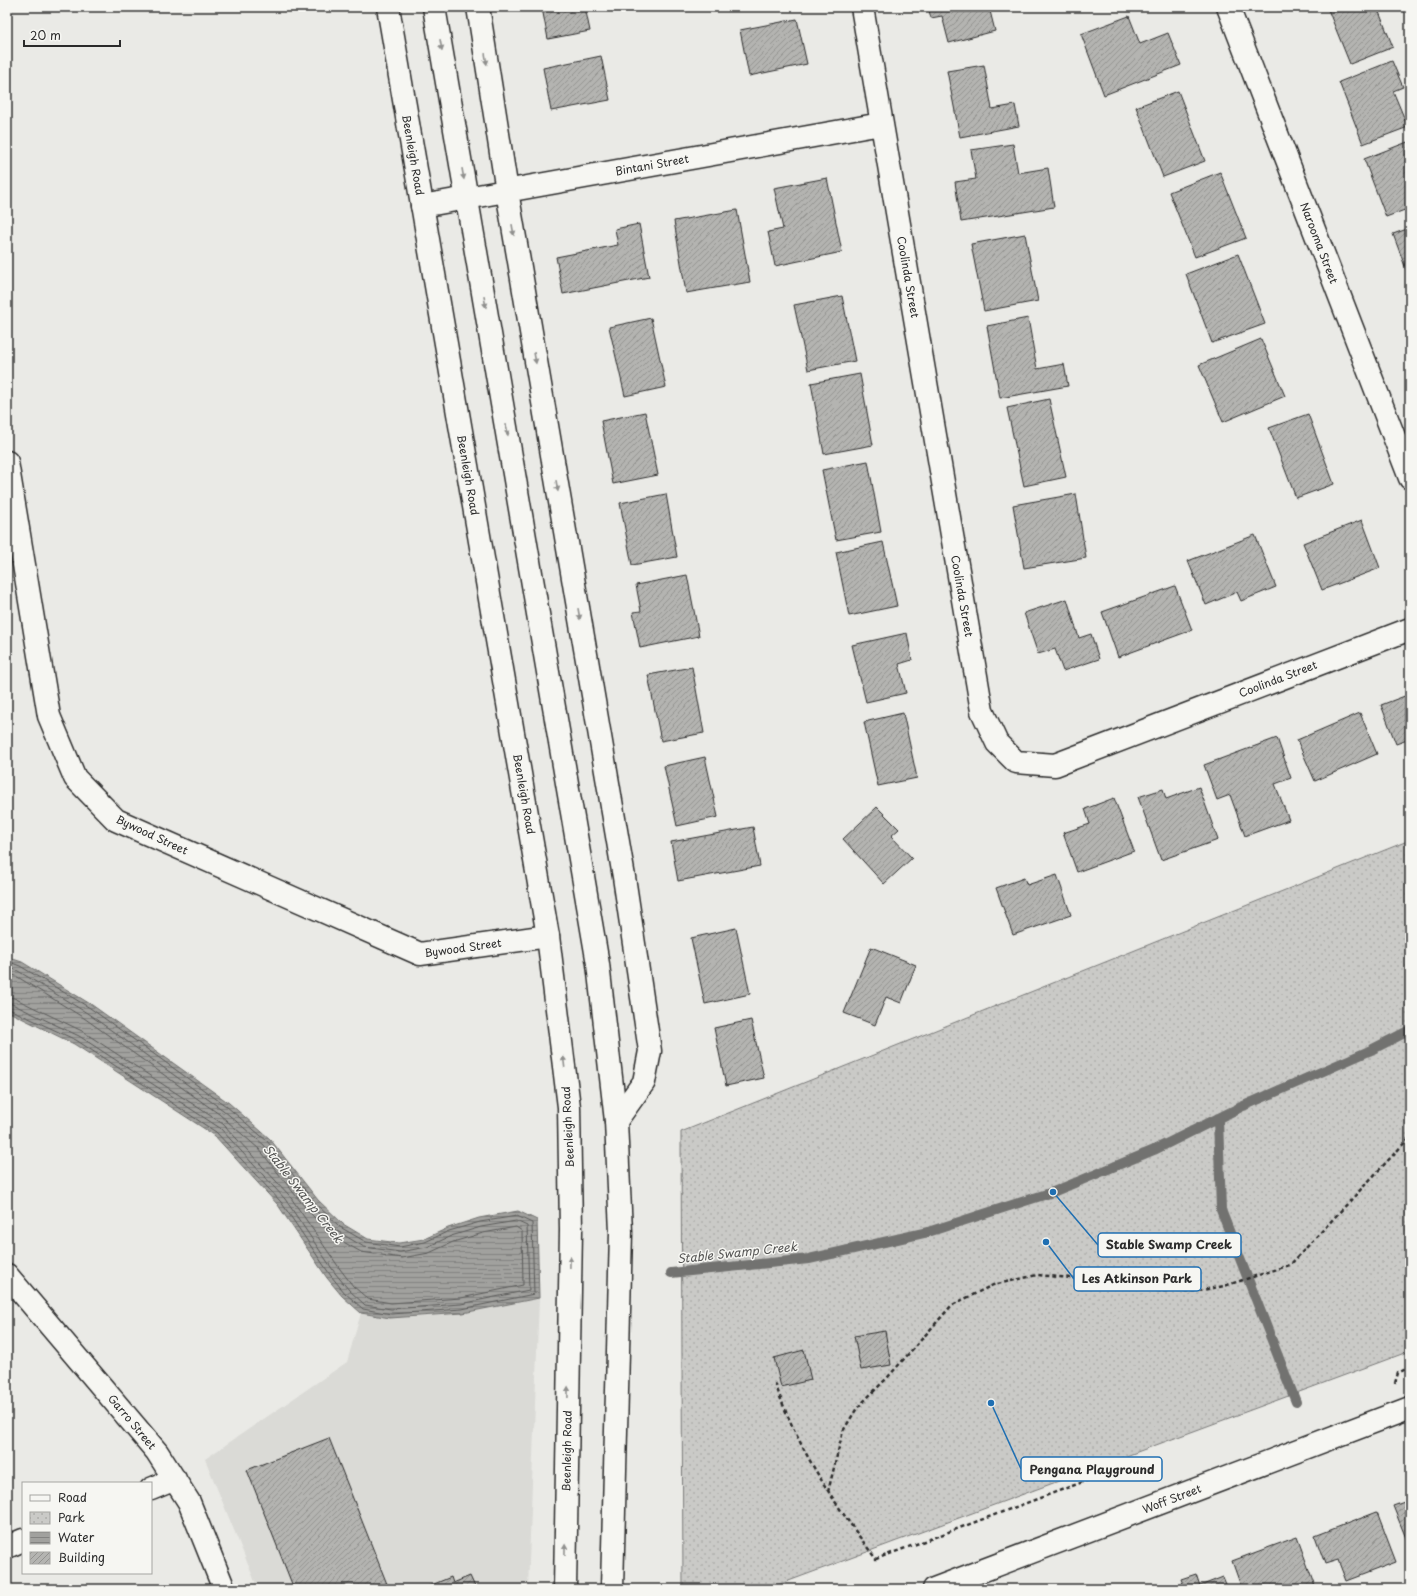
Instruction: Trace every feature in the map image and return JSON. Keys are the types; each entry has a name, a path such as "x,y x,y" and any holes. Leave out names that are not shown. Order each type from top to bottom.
{"street":[{"name":"Beenleigh Road","path":"388,7 548,936 570,1107 571,1230 565,1589"},
{"path":"434,7 598,964 616,1120 620,1232 612,1589"},
{"path":"478,7 507,191 624,877 650,1051 644,1082 616,1120"},
{"name":"Coolinda Street","path":"862,7 982,711 998,743 1016,762 1055,765 1410,629"},
{"name":"Narooma Street","path":"1228,7 1410,478"},
{"name":"Bintani Street","path":"422,206 881,124"},
{"name":"Bywood Street","path":"7,462 49,716 75,778 116,820 420,954 548,936"},
{"name":"Garro Street","path":"7,1275 157,1452 190,1502 224,1589"},
{"name":"Woff Street","path":"938,1588 1410,1408"},
{"path":"152,1489 175,1479"},
{"path":"7,1547 22,1540"}],"path":[{"path":"828,1492 844,1431 857,1408 888,1377 952,1305 993,1285 1037,1275 1071,1278 1161,1291 1197,1291 1224,1286 1290,1265 1410,1137"},
{"path":"1394,1385 1398,1372 1410,1367"},
{"path":"775,1383 784,1410 798,1439 828,1492 876,1559 1115,1470 1129,1475 1148,1477"}],"shaded area":[{"path":"539,1298 528,1589 258,1589 205,1459 347,1362 361,1313 390,1318 463,1313"}],"green space":[{"path":"1410,840 1410,1351 767,1589 683,1589 681,1132"}],"water":[{"path":"7,957 22,962 92,1005 229,1103 270,1139 318,1200 343,1224 368,1239 399,1243 424,1239 448,1228 479,1218 518,1211 537,1220 539,1298 463,1313 390,1318 361,1313 342,1296 327,1278 278,1205 214,1135 74,1044 7,1011"}],"building":[{"path":"534,7 585,7 590,31 548,39 542,8 534,9"},
{"path":"928,7 989,7 995,31 949,43 942,16 931,18"},
{"path":"1327,7 1377,7 1393,47 1350,64"},
{"path":"1129,16 1140,44 1168,33 1181,65 1104,95 1081,34"},
{"path":"797,19 807,64 749,76 740,30"},
{"path":"601,56 610,100 551,111 543,68"},
{"path":"1392,61 1403,87 1393,91 1408,127 1363,144 1339,82"},
{"path":"984,65 992,109 1015,105 1019,126 960,137 947,71"},
{"path":"1178,91 1205,161 1163,177 1136,107"},
{"path":"1410,141 1410,208 1386,217 1364,159"},
{"path":"1013,144 1018,173 1048,168 1054,207 961,222 955,182 976,179 971,150"},
{"path":"1220,172 1246,238 1195,257 1169,192"},
{"path":"827,178 842,252 775,266 768,232 783,229 774,188"},
{"path":"737,210 750,282 686,293 674,221"},
{"path":"639,224 649,277 563,294 556,257 618,245 615,229"},
{"path":"1410,228 1410,280 1393,234"},
{"path":"1025,234 1038,301 984,311 971,244"},
{"path":"1238,254 1265,324 1212,343 1186,274"},
{"path":"842,296 855,361 808,370 794,305"},
{"path":"651,318 666,387 625,396 609,327"},
{"path":"1028,318 1037,369 1064,364 1068,386 1000,398 987,326"},
{"path":"1261,339 1285,396 1223,422 1199,365"},
{"path":"860,374 873,445 824,454 811,383"},
{"path":"1049,399 1066,477 1024,486 1007,408"},
{"path":"645,412 658,475 613,484 601,421"},
{"path":"1308,414 1334,484 1296,498 1269,428"},
{"path":"868,461 881,532 836,540 822,470"},
{"path":"666,494 677,557 632,565 620,503"},
{"path":"1076,494 1086,558 1024,568 1013,505"},
{"path":"1362,520 1380,568 1322,590 1303,543"},
{"path":"1255,535 1276,587 1241,601 1237,592 1206,605 1188,561"},
{"path":"883,542 897,606 849,616 836,552"},
{"path":"687,575 699,636 640,648 633,612 641,611 636,585"},
{"path":"1175,586 1192,630 1118,657 1102,612"},
{"path":"1067,599 1079,638 1091,634 1099,659 1063,671 1055,649 1038,654 1024,613"},
{"path":"907,633 912,660 899,664 906,693 866,702 852,645"},
{"path":"692,667 704,733 661,741 648,675"},
{"path":"1410,694 1410,739 1396,744 1381,705"},
{"path":"903,713 917,778 878,786 864,722"},
{"path":"1360,713 1377,754 1315,781 1297,740"},
{"path":"1277,738 1291,778 1275,784 1289,820 1245,836 1230,795 1217,800 1204,765"},
{"path":"705,757 718,817 677,826 664,766"},
{"path":"1199,787 1218,840 1161,860 1138,797 1163,789 1166,799"},
{"path":"1114,798 1134,851 1077,872 1063,833 1090,824 1085,809"},
{"path":"877,807 899,829 891,836 912,858 884,884 843,839"},
{"path":"753,827 760,866 678,881 671,842"},
{"path":"1057,875 1071,915 1013,935 996,888 1024,878 1027,885"},
{"path":"736,928 750,994 705,1004 691,938"},
{"path":"871,947 916,965 901,1003 886,997 875,1025 844,1013"},
{"path":"751,1020 764,1078 726,1086 714,1028"},
{"path":"885,1331 891,1365 861,1370 854,1336"},
{"path":"804,1350 811,1380 781,1387 774,1358"},
{"path":"329,1438 389,1589 294,1589 247,1470"},
{"path":"1410,1500 1410,1548 1393,1506"},
{"path":"1377,1512 1396,1562 1346,1581 1338,1560 1325,1564 1315,1536"},
{"path":"1297,1537 1316,1589 1242,1589 1232,1561"},
{"path":"1196,1574 1200,1586 1223,1577 1228,1589 1185,1589 1181,1579"},
{"path":"470,1576 476,1589 422,1589 451,1577 453,1583"}],"waterway":[{"name":"Stable Swamp Creek","path":"671,1273 809,1259 928,1232 1053,1192 1154,1150 1241,1107 1369,1051 1410,1030"},
{"path":"1218,1118 1221,1210 1296,1402"}],"place":[{"name":"Stable Swamp Creek","path":"1053,1192"},
{"name":"Les Atkinson Park","path":"1046,1242"},
{"name":"Pengana Playground","path":"991,1403"}]}
